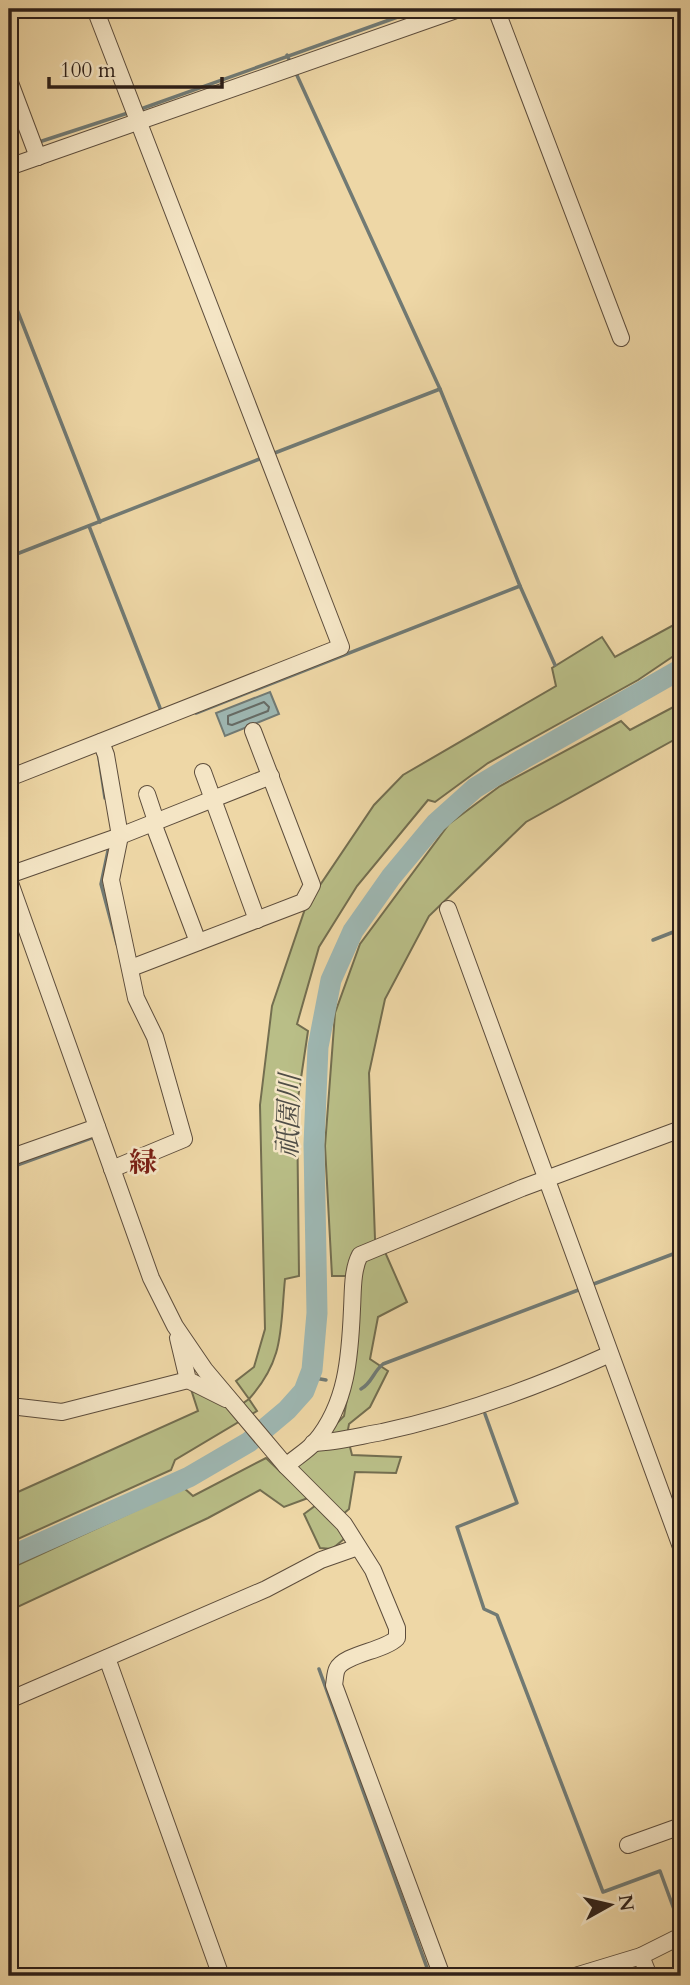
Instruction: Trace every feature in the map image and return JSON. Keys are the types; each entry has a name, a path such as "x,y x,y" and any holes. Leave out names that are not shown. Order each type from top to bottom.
{"street":[{"path":"9,778 104,748 341,647 96,9"},
{"path":"9,167 459,9"},
{"path":"496,9 621,338"},
{"path":"9,80 38,157"},
{"path":"131,968 303,902 312,885 253,731"},
{"path":"104,748 120,836 111,880 136,998 155,1037 184,1139 112,1169"},
{"path":"203,772 257,920"},
{"path":"9,874 120,836 271,776"},
{"path":"147,794 155,818 153,823 198,942"},
{"path":"9,880 151,1278 175,1325 205,1370 285,1466 344,1524 373,1570 397,1628 397,1638 391,1644 341,1663 336,1670 334,1685 442,1976"},
{"path":"447,909 681,1547"},
{"path":"9,1158 97,1127"},
{"path":"285,1466 313,1443 333,1416 344,1385 357,1262 360,1255 546,1179 681,1129"},
{"path":"175,1325 188,1381"},
{"path":"313,1443 331,1442 424,1423 556,1378 610,1354"},
{"path":"19,1407 62,1412 188,1381 235,1403"},
{"path":"9,1700 266,1589 321,1560 358,1547"},
{"path":"107,1658 221,1976"},
{"path":"628,1845 681,1826"},
{"path":"575,1976 641,1956 681,1936"},
{"path":"641,1956 649,1976"}],"green space":[{"path":"681,621 681,651 638,680 488,763 435,802 428,800 357,886 319,947 297,1024 308,1031 297,1105 299,1276 285,1279 281,1328 275,1357 261,1384 249,1399 236,1381 254,1367 265,1329 260,1105 272,1006 306,906 374,805 403,775 556,686 552,668 602,637 615,657"},
{"path":"681,703 681,736 526,822 429,916 385,999 369,1073 375,1239 385,1252 407,1302 378,1317 370,1359 388,1371 370,1407 349,1424 347,1435 352,1455 401,1457 396,1473 355,1472 349,1509 335,1521 344,1539 332,1549 320,1548 304,1514 327,1497 295,1466 344,1416 354,1360 355,1276 332,1276 325,1146 335,1013 360,944 449,824 500,786 621,721 630,730"},
{"path":"190,1386 233,1410 249,1399 257,1411 175,1460 171,1470 9,1543 9,1496 198,1411"},
{"path":"266,1458 308,1498 284,1507 260,1490 208,1518 9,1611 9,1569 184,1488 193,1496"}],"water":[{"path":"270,692 279,714 225,736 216,713"}],"waterway":[{"path":"138,110 420,9"},
{"path":"287,55 291,64"},
{"path":"295,71 440,389 555,665"},
{"path":"39,142 131,112"},
{"path":"9,289 100,522"},
{"path":"272,454 440,389"},
{"path":"9,557 262,458"},
{"path":"89,526 160,708"},
{"path":"196,713 520,586"},
{"name":"祇園川","path":"9,1557 189,1477 249,1442 287,1410 304,1391 312,1370 317,1313 314,1144 318,1047 331,980 353,931 391,877 436,823 475,788 681,669"},
{"path":"98,751 105,798"},
{"path":"109,846 101,884 117,944"},
{"path":"653,940 681,929"},
{"path":"9,1168 94,1137"},
{"path":"591,1285 681,1251"},
{"path":"361,1389 383,1364 581,1289"},
{"path":"309,1377 326,1380"},
{"path":"485,1414 517,1503 457,1527 484,1609 497,1615 603,1892 660,1871 679,1923 681,1922"},
{"path":"319,1669 430,1976"}],"district":[{"name":"緑","path":"143,1162"}]}
